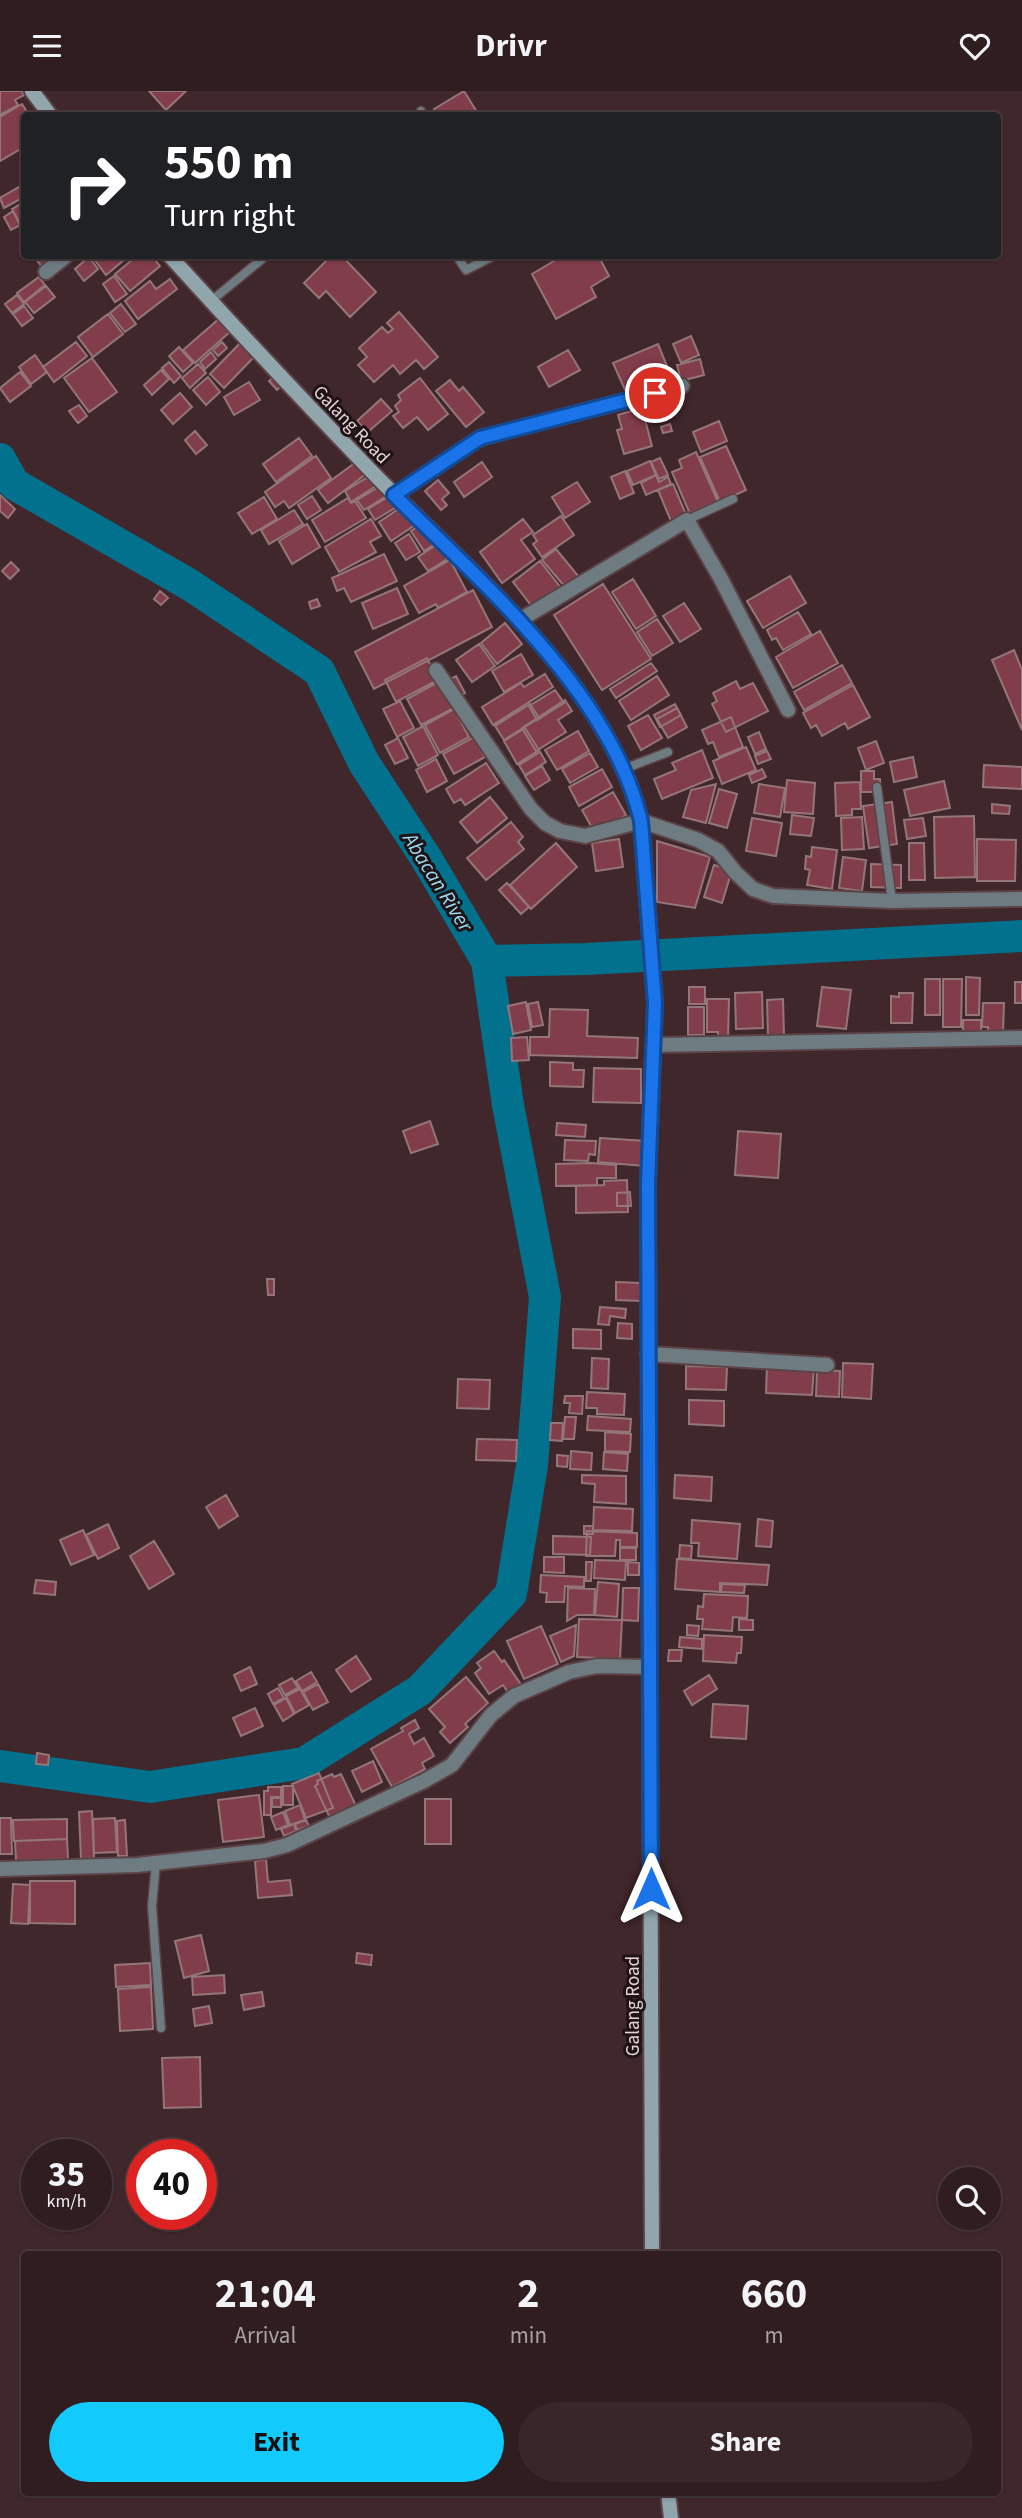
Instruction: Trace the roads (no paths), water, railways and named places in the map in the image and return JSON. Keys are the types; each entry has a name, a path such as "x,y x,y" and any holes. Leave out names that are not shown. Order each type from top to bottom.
{"street":[{"path":"32,91 48,112"},
{"path":"46,272 62,259"},
{"name":"Galang Road","path":"173,259 312,411 520,619 580,695 624,768 636,798 641,821 655,1003 648,1185 652,2251"},
{"path":"394,495 480,438 681,386"},
{"path":"520,619 687,520 721,579 788,710"},
{"path":"436,670 531,809 545,823 560,831 585,836 641,821 698,840 718,851 753,889 773,896 892,901 1022,899"},
{"path":"655,1045 1022,1038"},
{"path":"648,1354 827,1365"},
{"path":"0,1869 156,1863 264,1851 288,1845 424,1781 452,1765 491,1715 514,1696 569,1672 597,1666 650,1667"},
{"path":"668,2496 671,2518"}],"lane":[{"path":"211,302 262,259"},
{"path":"459,259 466,270 487,259"},
{"path":"687,520 733,499"},
{"path":"624,768 667,753"},
{"path":"877,787 892,901"},
{"path":"156,1863 152,1906 161,2028"}],"waterway":[{"path":"0,459 14,484 190,585 319,671 364,763 426,858 487,961 508,1105 545,1297 532,1465 511,1594 420,1690 304,1763 150,1787 0,1766"},
{"name":"Abacan River","path":"487,961 587,959 1022,936"}]}
